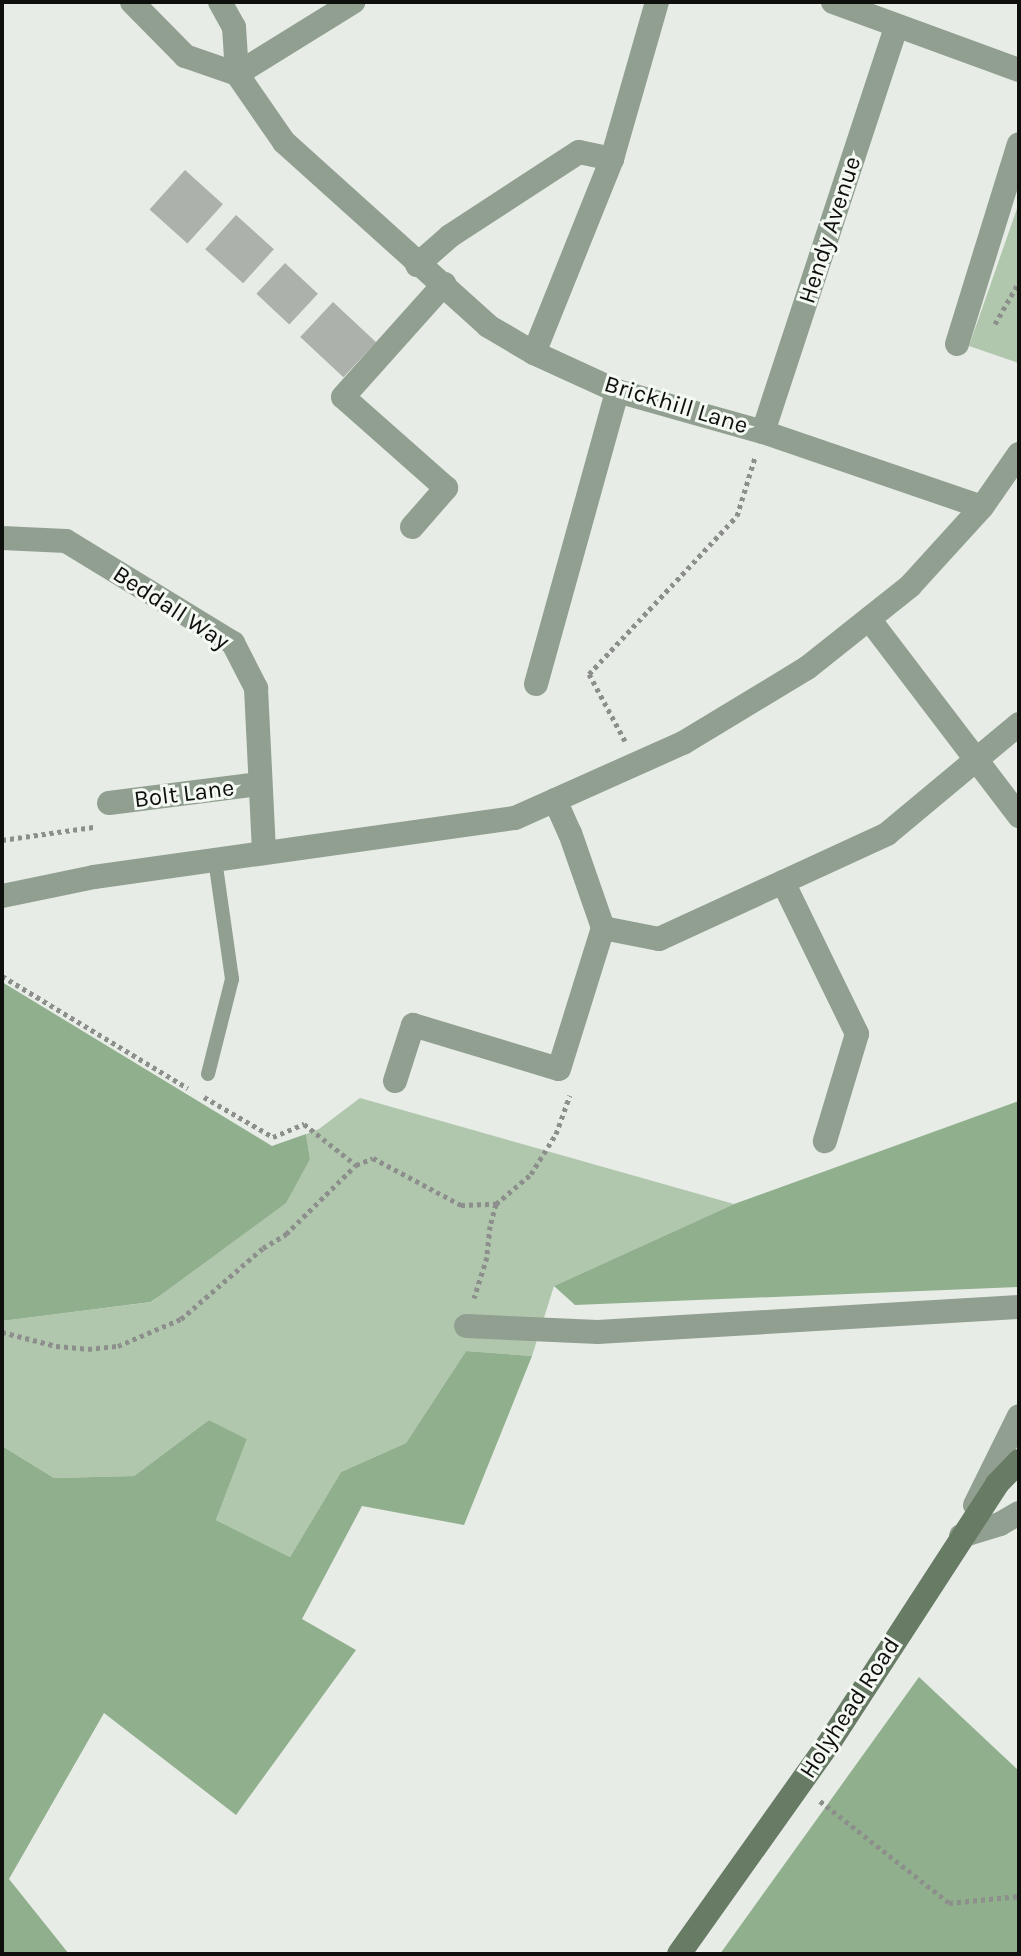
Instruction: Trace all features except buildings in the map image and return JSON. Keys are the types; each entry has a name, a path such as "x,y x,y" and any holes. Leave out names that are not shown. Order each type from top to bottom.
{"main road":[{"name":"Holyhead Road","path":"679,1954 800,1785 961,1536 997,1484 1019,1461"}],"street":[{"path":"132,2 185,56 237,74"},
{"path":"220,2 234,27 237,74"},
{"path":"237,74 353,2"},
{"path":"534,353 612,159 657,2"},
{"path":"833,2 896,28 1019,70"},
{"name":"Hendy Avenue","path":"763,432 896,28"},
{"name":"Brickhill Lane","path":"237,74 284,142 488,326 534,353 617,391 763,432 982,507"},
{"path":"957,344 1019,144"},
{"path":"417,265 450,236 579,152 612,159"},
{"path":"412,527 446,488 343,397 444,284"},
{"path":"536,684 617,391"},
{"path":"2,896 94,877 515,818 683,743 807,668 910,586 982,507 1019,454"},
{"name":"Beddall Way","path":"2,538 66,541 233,643 256,688 264,852"},
{"path":"869,619 1019,816"},
{"path":"603,928 659,939 887,834 1019,724"},
{"name":"Bolt Lane","path":"109,803 259,784"},
{"path":"395,1081 413,1025 559,1069 603,928 570,833 555,800"},
{"path":"783,882 857,1034 825,1141"},
{"path":"466,1326 598,1332 1019,1307"},
{"path":"961,1536 1019,1416"},
{"path":"961,1536 1000,1524 1019,1513"}],"lane":[{"path":"208,1074 232,979 215,860"}],"path":[{"path":"637,763 589,674 737,516 763,432"},
{"path":"2,976 273,1137 304,1124 356,1165"},
{"path":"466,1326 487,1257 496,1204 531,1174 556,1134 570,1093 559,1069"},
{"path":"2,1332 56,1346 88,1349 118,1346 181,1319 263,1248 286,1234 356,1165 373,1158 461,1205 496,1204"},
{"path":"800,1785 949,1903 1019,1896"}],"green space":[{"path":"1019,203 1019,363 969,346"},
{"path":"2,982 272,1146 306,1134 310,1159 286,1203 151,1302 2,1321"},
{"path":"360,1098 734,1204 554,1286 532,1356 466,1351 406,1443 341,1472 290,1557 216,1520 247,1439 209,1420 134,1476 54,1478 2,1446 2,1321 152,1302 310,1159 306,1134 319,1129"},
{"path":"1019,1101 1019,1287 575,1305 554,1286 734,1204"},
{"path":"466,1351 532,1356 464,1525 362,1506 302,1619 356,1650 236,1815 104,1713 9,1879 69,1954 2,1954 2,1446 54,1478 134,1476 209,1420 247,1439 216,1520 290,1557 341,1472 406,1443"},
{"path":"919,1677 1019,1771 1019,1954 720,1954"}]}
